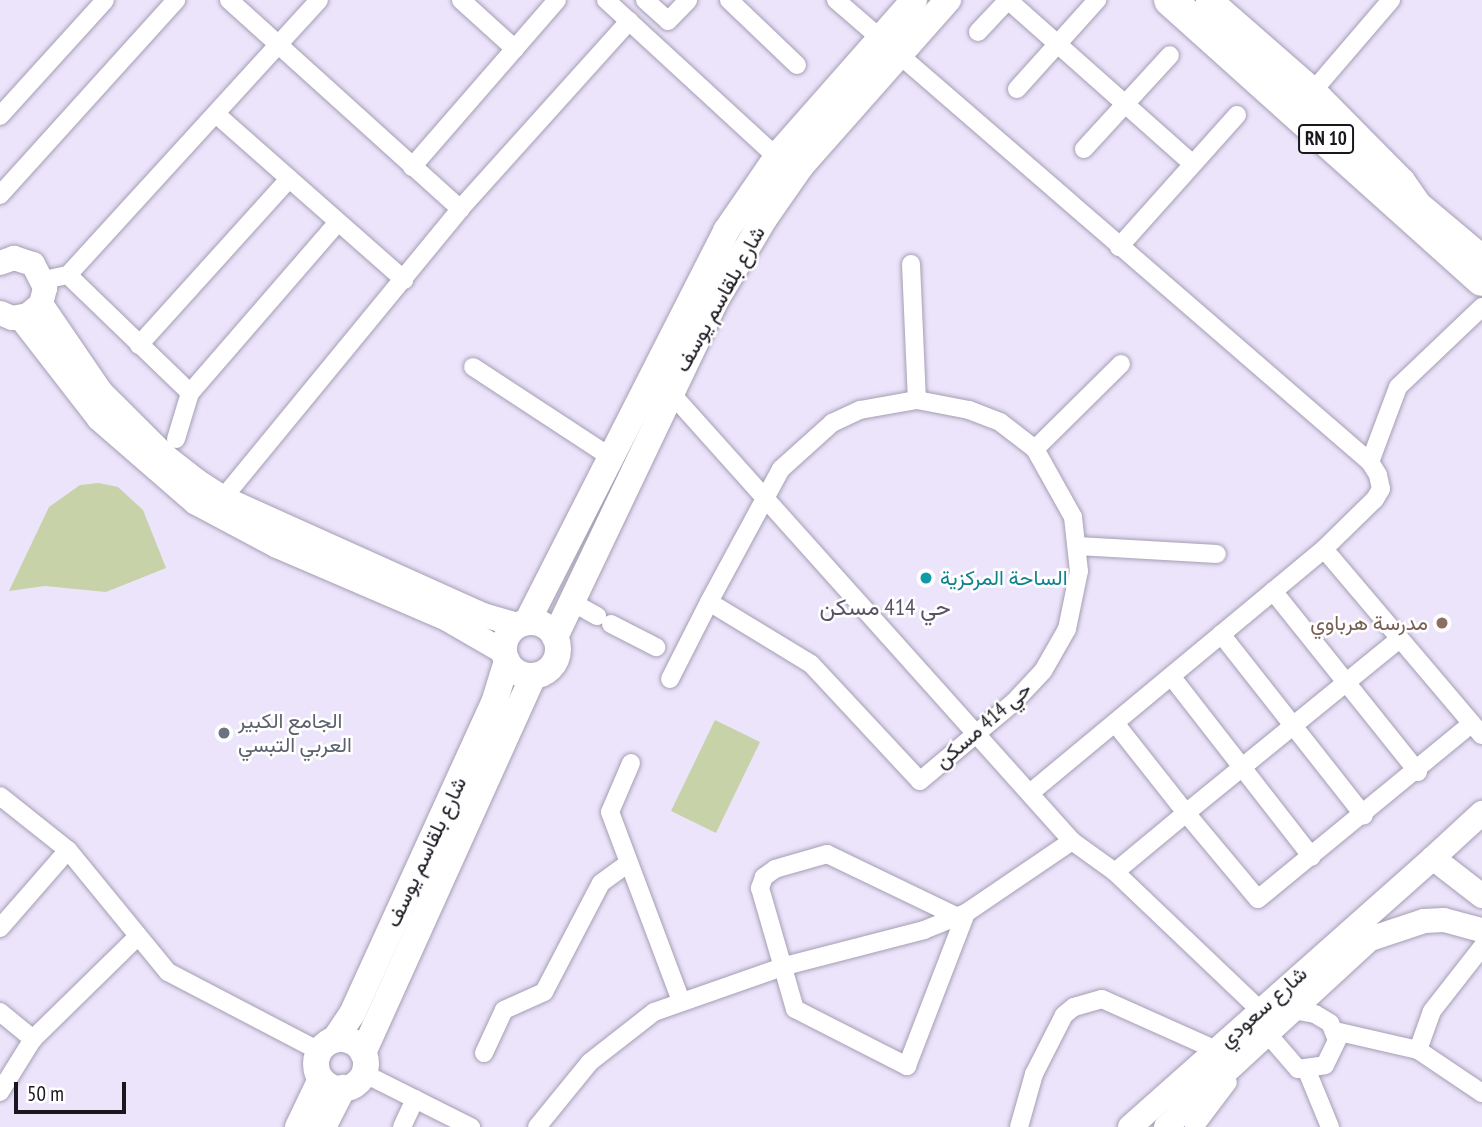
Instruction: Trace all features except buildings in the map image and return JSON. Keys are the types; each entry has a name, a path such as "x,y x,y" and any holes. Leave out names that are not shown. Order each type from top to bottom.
{"highway":[{"name":"RN 10","path":"1170,0 1482,280"},
{"name":"RN 10","path":"1186,0 1419,205"}],"main road":[{"name":"شارع بلقاسم يوسف","path":"555,637 714,303 764,219 887,48 914,0"},
{"name":"شارع بلقاسم يوسف","path":"523,624 726,231 777,157 887,48 948,0"},
{"path":"1152,0 1343,173 1482,280"},
{"path":"1209,0 1312,91 1402,181 1419,205"},
{"name":"RN 10","path":"1419,205 1482,258"},
{"path":"1,261 33,264 19,312"},
{"path":"19,312 85,373 132,426 164,456 223,498 482,615 523,624 544,625 555,637 554,664 533,676 517,672 505,656 447,619 277,546 196,503 99,419 19,312"},
{"path":"505,656 507,636 523,624"},
{"name":"شارع بلقاسم يوسف","path":"327,1045 352,1014 488,716 505,656"},
{"name":"شارع بلقاسم يوسف","path":"324,1127 533,676"},
{"name":"شارع سعودي","path":"1166,1127 1263,1021 1398,887 1482,813"},
{"path":"1433,858 1482,896"},
{"path":"1398,887 1410,912 1424,921"},
{"name":"شارع سعودي","path":"1130,1127 1216,1050 1263,1021 1289,1009 1370,939 1424,921 1444,920 1482,930"},
{"path":"352,1041 347,1073 316,1063 327,1045 352,1041"},
{"name":"شارع بلقاسم يوسف","path":"298,1127 347,1073"}],"street":[{"path":"0,116 105,0"},
{"path":"0,195 176,0"},
{"path":"19,312 68,275 318,0"},
{"path":"461,0 514,49"},
{"path":"412,167 557,0"},
{"path":"606,0 777,157"},
{"path":"646,0 668,20 688,0"},
{"path":"729,0 797,65"},
{"path":"836,0 887,48 1370,462 1381,489 1324,549 1030,793"},
{"path":"978,32 1008,0 1193,164"},
{"path":"1017,89 1097,0"},
{"path":"1312,91 1391,0"},
{"path":"237,3 278,45 460,209"},
{"path":"223,498 460,209 629,21"},
{"path":"1084,149 1170,55"},
{"path":"216,114 404,280"},
{"path":"1119,247 1237,115"},
{"path":"139,345 289,179"},
{"path":"176,439 190,393 338,222"},
{"path":"911,264 917,400"},
{"path":"68,275 190,393"},
{"path":"1370,462 1398,387 1482,307"},
{"path":"1035,449 1121,364"},
{"path":"473,366 609,456"},
{"path":"670,392 1072,841 1115,872 1263,1021 1281,1054 1298,1069 1307,1071 1332,1058 1335,1031"},
{"name":"حي 414 مسكن","path":"670,679 666,653 709,601 763,495 781,469 832,423 860,410 917,400 969,410 1000,422 1035,449 1064,497 1078,546 1074,602 1057,650 1014,702 920,781 811,664 709,601"},
{"path":"1078,546 1217,554"},
{"path":"1115,723 1258,899 1418,772 1476,730 1324,549"},
{"path":"1273,591 1418,772"},
{"path":"570,601 666,653"},
{"path":"1222,634 1363,816"},
{"path":"1115,872 1244,769 1399,639"},
{"path":"1171,676 1312,857"},
{"path":"631,763 610,812 681,1001"},
{"path":"0,796 68,850 137,937 180,981 327,1045"},
{"path":"537,1127 559,1095 615,1040 654,1012 785,966 924,930 962,915 1072,841"},
{"path":"0,928 68,850"},
{"path":"817,856 838,857 962,915 907,1066 803,1017 790,998 785,966 760,888 764,877 775,869 817,856"},
{"path":"484,1053 504,1010 544,992 601,883 629,863"},
{"path":"0,1092 33,1039 137,937"},
{"path":"1418,1050 1432,1012 1480,953"},
{"path":"1019,1127 1034,1074 1064,1016 1074,1007 1102,999 1216,1050"},
{"path":"1289,1009 1315,1014 1335,1031 1418,1050 1482,1093"},
{"path":"0,1012 33,1039"},
{"path":"1194,1127 1263,1021"},
{"path":"1307,1071 1330,1127"},
{"path":"347,1073 415,1099 471,1127"},
{"path":"402,1127 415,1099"}],"green space":[{"path":"99,483 118,487 143,510 166,568 106,592 45,586 9,591 49,507 80,485"},
{"path":"715,720 760,742 716,833 671,811"}],"place":[{"name":"الساحة المركزية","path":"926,578"},
{"name":"مدرسة هرباوي","path":"1442,623"},
{"name":"الجامع الكبير العربي التبسي","path":"224,733"}],"district":[{"name":"حي 414 مسكن","path":"885,607"}]}
